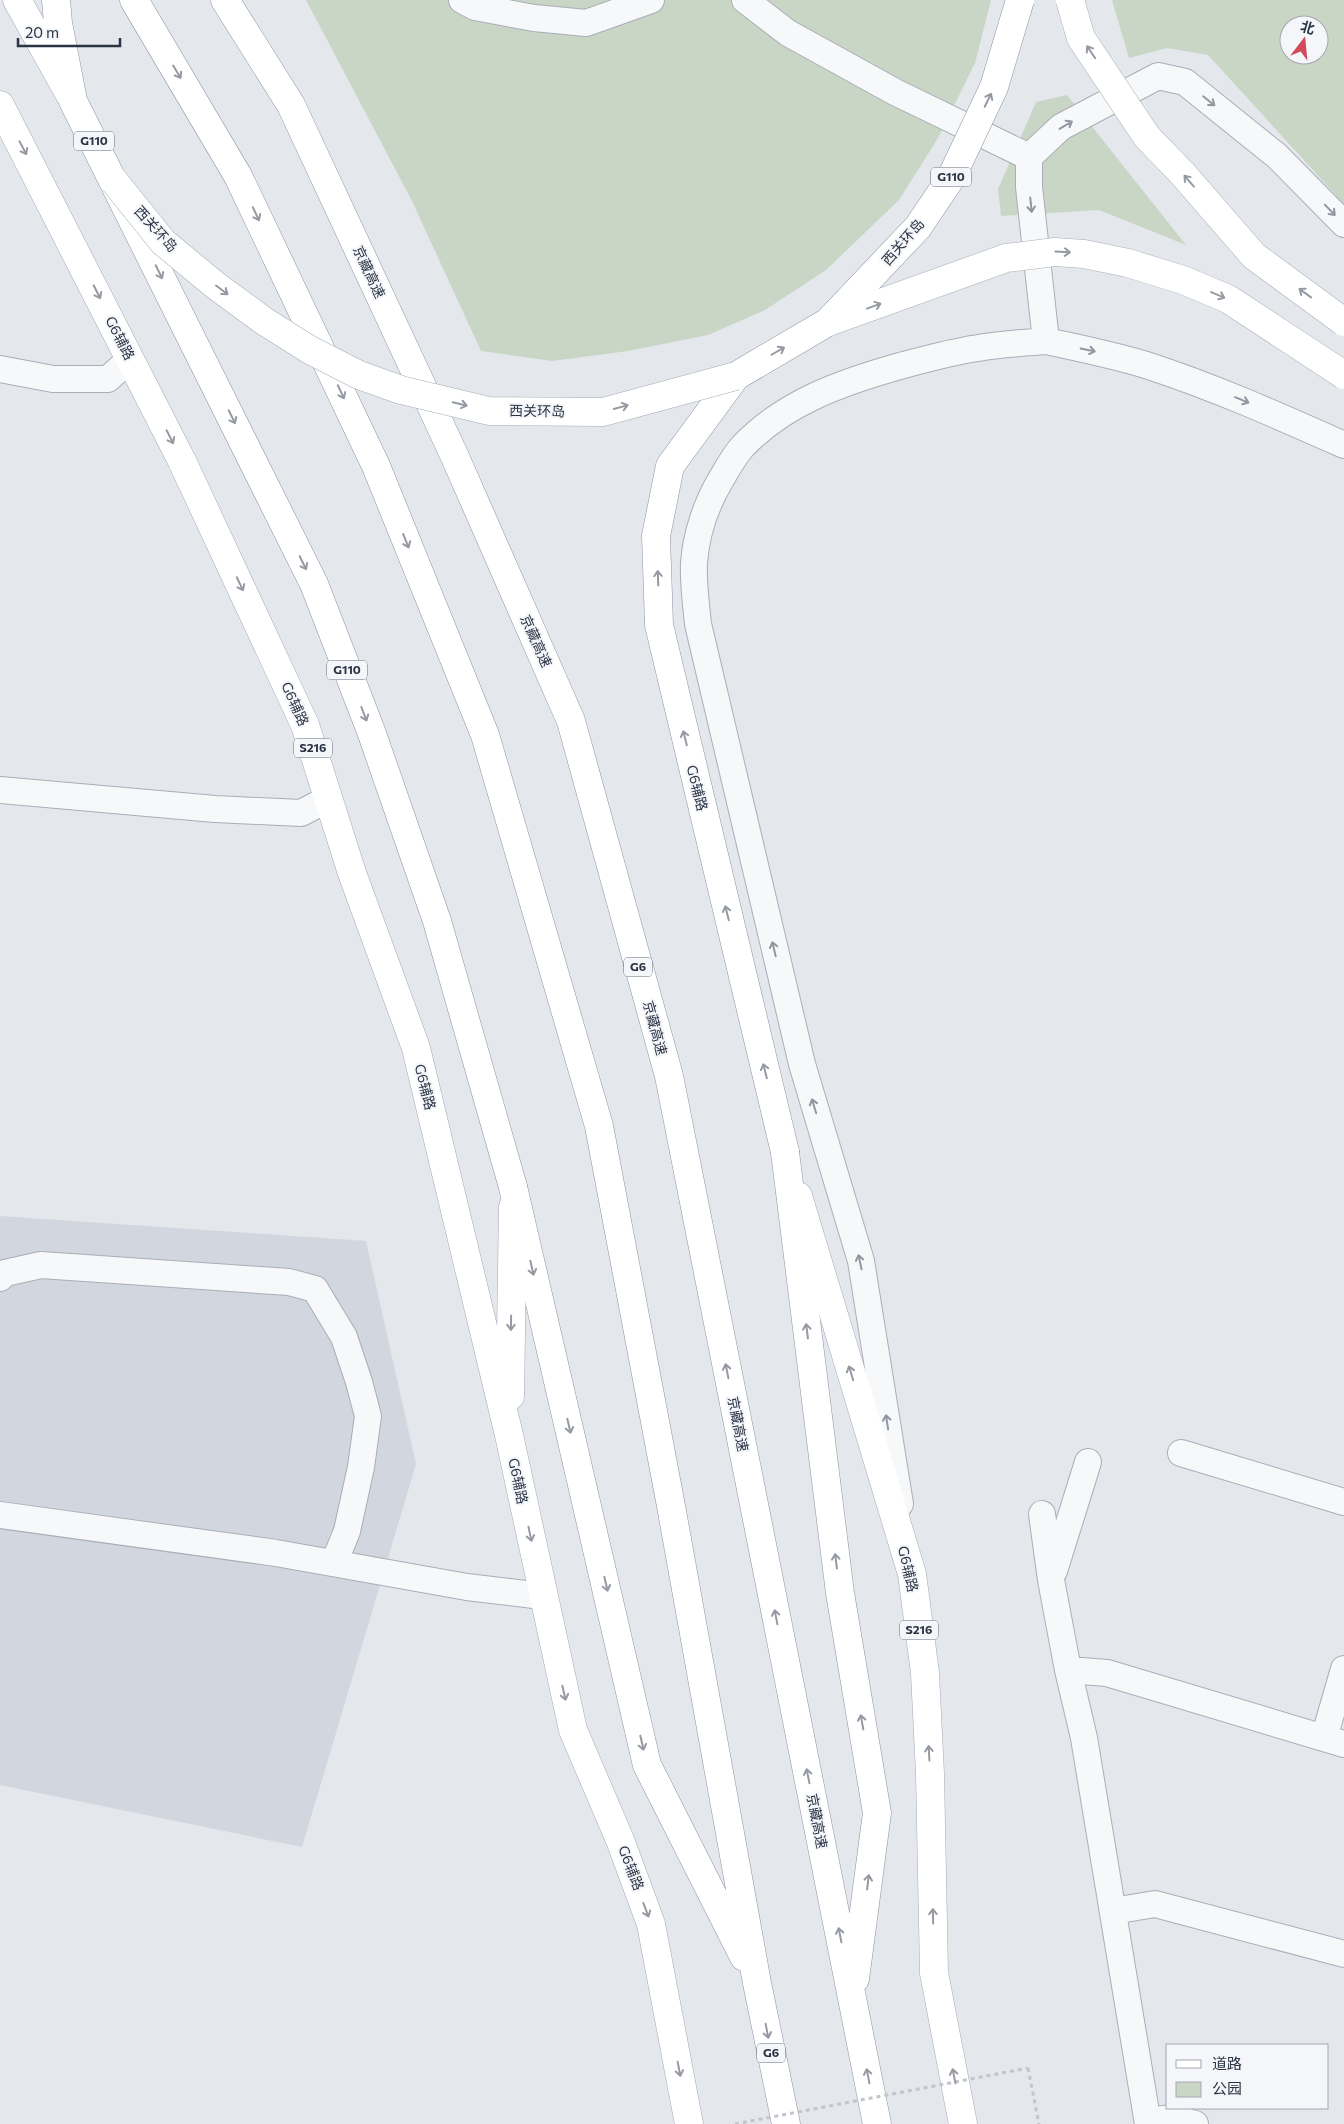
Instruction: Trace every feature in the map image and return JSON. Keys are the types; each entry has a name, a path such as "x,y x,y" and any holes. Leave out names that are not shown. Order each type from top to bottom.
{"main road":[{"path":"17,0 73,101"},
{"name":"西关环岛","path":"56,0 58,23 73,101 114,181 163,242 257,316 310,350 359,374 401,390 489,411 602,412 736,376 828,322 918,227 951,178 994,87 1020,0"},
{"path":"134,0 238,176 376,466 485,735 599,1126 671,1506 757,1983"},
{"name":"京藏高速","path":"225,0 291,105 455,457 570,721 668,1076 877,2124"},
{"path":"1070,0 1081,38 1147,137 1182,173 1254,256 1344,322"},
{"name":"G6辅路","path":"0,104 186,469 305,725 352,873 416,1048 509,1435 572,1730 620,1840 651,1924 689,2124"},
{"name":"G110","path":"114,181 317,593 371,731 437,921 513,1186"},
{"path":"828,322 1006,258 1055,252 1084,254 1128,263 1184,280 1228,300 1344,375"},
{"name":"G6辅路","path":"736,376 670,466 656,536 659,625 785,1152 912,1574 926,1682 934,1973 963,2124"},
{"path":"785,1152 840,1593 877,1813 852,2000"},
{"path":"513,1186 647,1765 757,1983"},
{"path":"509,1435 513,1186"},
{"name":"G6","path":"757,1983 786,2124"}],"street":[{"path":"462,0 475,7 525,16 586,22 651,0"},
{"path":"745,0 788,33 895,92 1029,156"},
{"path":"1046,341 1029,187 1029,156 1061,127 1158,76 1185,82 1193,88 1277,156 1344,224"},
{"path":"912,1574 860,1261 802,1064 698,624 694,563 699,535 710,499 742,447 761,430 788,411 822,392 854,379 978,348 1046,341 1098,352 1198,383 1267,410 1344,445"},
{"path":"0,369 53,379 108,380 130,359"},
{"path":"0,790 215,809 301,814 328,799"},
{"path":"0,1278 5,1273 41,1265 289,1282 315,1289 344,1337 368,1416 361,1467 347,1531 334,1564"},
{"path":"1181,1453 1344,1502"},
{"path":"1051,1580 1088,1462"},
{"path":"1042,1514 1051,1580 1068,1670 1084,1738 1148,2124 1162,2118 1178,2119 1195,2124"},
{"path":"0,1516 276,1553 467,1587 542,1596"},
{"path":"1068,1670 1107,1673 1334,1741 1344,1669"},
{"path":"1113,1912 1155,1904 1344,1954"}],"path":[{"path":"735,2124 1028,2068 1039,2124"}],"shaded area":[{"path":"0,1216 366,1241 416,1464 302,1847 0,1785"}],"green space":[{"path":"306,0 991,0 975,63 938,138 899,200 826,270 765,310 708,335 628,351 552,361 481,351 412,201"},
{"path":"1112,0 1344,0 1344,204 1208,55 1167,48 1129,58"},
{"path":"1067,95 1186,245 1099,210 1001,216 998,189 1036,102"}]}
